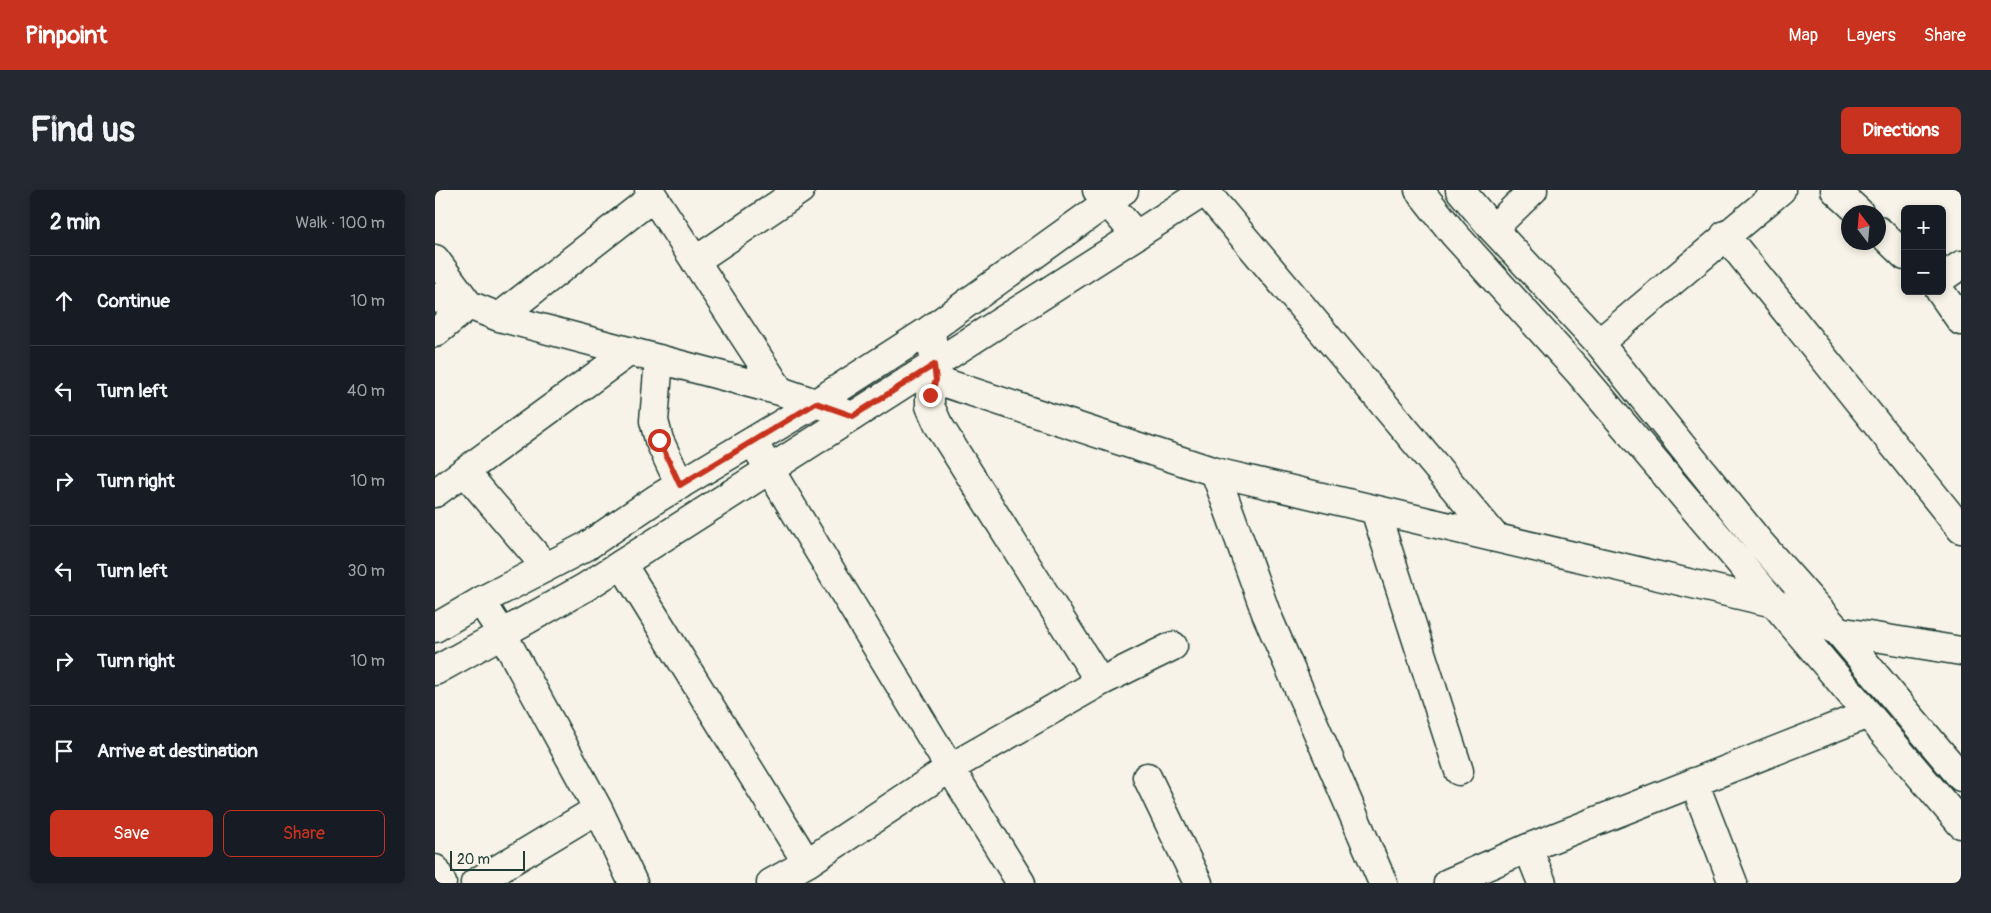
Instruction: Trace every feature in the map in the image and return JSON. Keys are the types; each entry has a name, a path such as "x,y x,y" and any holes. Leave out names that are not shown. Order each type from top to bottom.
{"street":[{"path":"695,261 800,190"},
{"path":"1419,190 1454,234 1578,371 1961,824"},
{"path":"1460,190 1493,229 1599,343 1760,543 1839,631 1961,777"},
{"path":"1493,229 1533,190"},
{"path":"1599,343 1725,235 1781,190"},
{"path":"1835,190 1851,205"},
{"path":"435,671 503,635 584,588 853,416 935,372 1136,235 1206,191 1496,538"},
{"path":"499,317 651,194 780,391"},
{"path":"435,628 481,601 587,546 680,485 816,403 931,329 1110,194 1136,235"},
{"path":"1725,235 1961,528"},
{"path":"1886,238 1901,252"},
{"path":"435,259 469,305"},
{"path":"1946,275 1961,265"},
{"path":"1946,287 1961,290"},
{"path":"1943,295 1961,321"},
{"path":"435,298 469,305 499,317 780,391 853,416"},
{"path":"435,333 469,305"},
{"path":"931,329 935,372 930,395 930,406 938,424 1101,682"},
{"path":"435,493 629,351"},
{"path":"659,359 654,421 659,440 680,485"},
{"path":"935,372 1215,472 1774,603 1839,631 1959,648"},
{"path":"753,442 949,768 1021,883"},
{"path":"465,472 546,567"},
{"path":"1215,472 1266,612 1383,883"},
{"path":"1375,510 1459,771"},
{"path":"622,564 807,862"},
{"path":"481,601 503,635 598,809 633,883"},
{"path":"771,883 807,862 949,768 1101,682 1173,646"},
{"path":"1448,883 1528,848 1868,714"},
{"path":"1147,777 1199,883"},
{"path":"1694,782 1733,883"},
{"path":"475,883 598,809"},
{"path":"1528,848 1542,883"},
{"path":"435,870 443,883"}],"route":[{"path":"659,440 680,485 816,403 853,416 934,365 936,380 930,395"}]}
